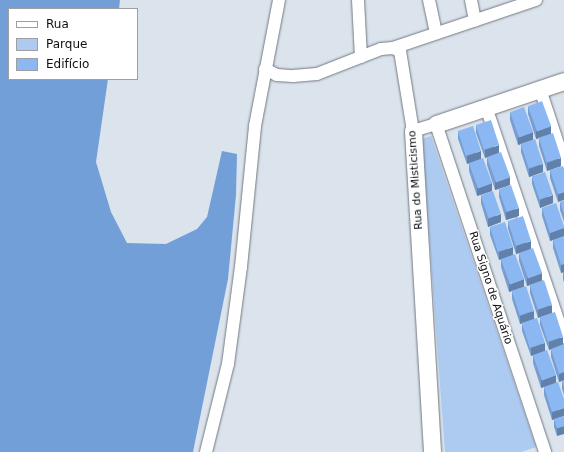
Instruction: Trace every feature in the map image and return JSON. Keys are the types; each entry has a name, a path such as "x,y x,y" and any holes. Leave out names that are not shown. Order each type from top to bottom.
{"street":[{"path":"206,452 228,364 241,267 255,126 279,0"},
{"path":"358,0 361,57"},
{"path":"429,0 436,33"},
{"path":"471,0 475,21"},
{"path":"265,69 277,75 293,76 317,74 382,49 393,48 536,0"},
{"name":"Rua do Misticismo","path":"393,48 400,51 402,58 414,131 432,452"},
{"path":"414,131 564,80"},
{"path":"540,89 564,162"},
{"path":"486,107 564,337"},
{"name":"Rua Signo de Aquário","path":"436,124 545,452"}],"green space":[{"path":"431,136 536,447 521,452 445,452 422,139"}],"shaded area":[{"path":"0,0 120,0 119,8 8,8 8,80 108,80 96,162 111,212 127,243 166,244 197,229 207,217 222,151 237,154 236,195 228,279 193,452 0,452"}],"building":[{"path":"542,101 551,126 537,132 528,106"},
{"path":"524,107 533,132 519,138 510,112"},
{"path":"491,120 499,145 484,150 476,125"},
{"path":"473,126 481,151 466,156 458,131"},
{"path":"553,133 561,158 547,162 539,138"},
{"path":"535,139 543,164 529,168 521,144"},
{"path":"501,152 510,177 496,183 487,157"},
{"path":"483,158 492,183 478,189 469,163"},
{"path":"563,166 564,192 558,194 550,170"},
{"path":"545,172 553,195 540,199 532,177"},
{"path":"511,185 519,208 507,212 499,189"},
{"path":"493,191 501,214 489,218 481,195"},
{"path":"564,201 564,214 560,202"},
{"path":"556,203 564,228 550,233 542,208"},
{"path":"523,216 531,241 516,246 508,221"},
{"path":"505,222 513,247 498,252 490,227"},
{"path":"564,236 564,264 561,265 553,240"},
{"path":"533,248 542,273 528,279 519,253"},
{"path":"515,254 524,279 510,285 501,259"},
{"path":"544,280 552,305 538,309 530,285"},
{"path":"526,286 534,311 520,315 512,291"},
{"path":"555,312 563,337 548,342 540,317"},
{"path":"537,318 545,343 530,348 522,323"},
{"path":"564,344 564,372 559,374 551,349"},
{"path":"547,350 556,375 542,381 533,355"},
{"path":"558,382 564,399 564,408 552,412 544,387"},
{"path":"564,416 564,426 557,428 554,419"}]}
